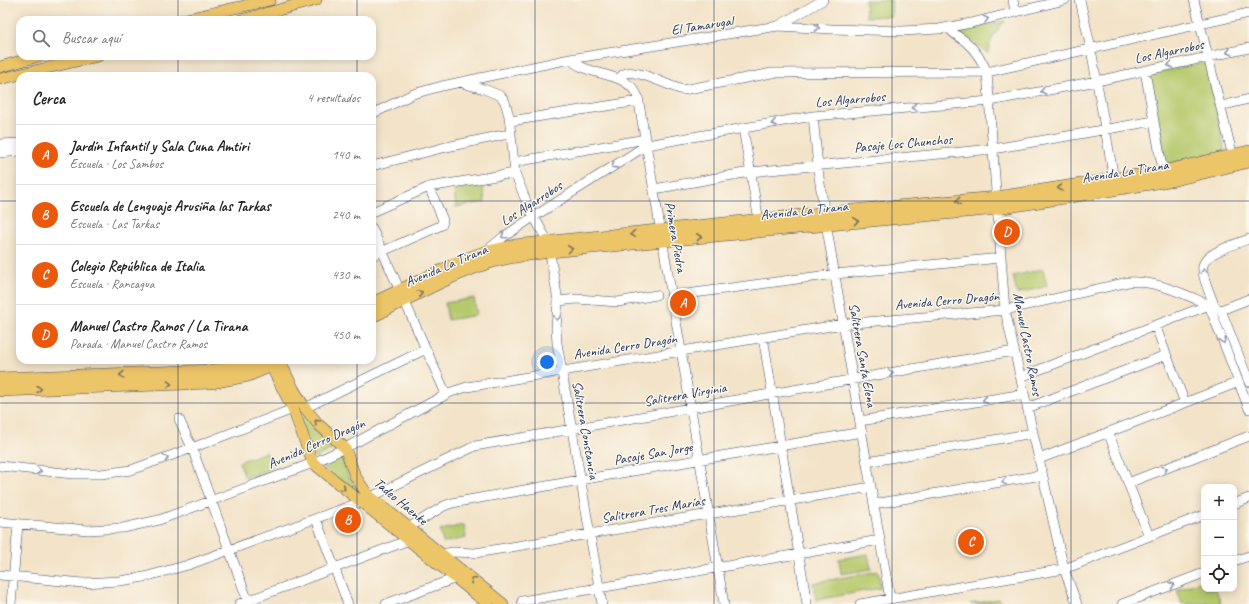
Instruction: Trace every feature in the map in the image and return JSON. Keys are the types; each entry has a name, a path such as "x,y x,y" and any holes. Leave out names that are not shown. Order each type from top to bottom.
{"highway":[{"name":"Avenida La Tirana","path":"376,313 402,295 451,266 484,253 515,246 549,246 662,236 997,203 1175,179 1234,160 1249,152"},
{"name":"Avenida La Tirana","path":"997,203 1114,179 1234,160 1249,161"},
{"name":"Avenida La Tirana","path":"662,236 759,221 825,219"},
{"name":"Avenida La Tirana","path":"376,303 402,295 478,266 549,246"},
{"path":"0,379 207,372 246,364"},
{"path":"0,390 211,382 237,378 269,364"}],"main road":[{"path":"200,16 270,0"},
{"path":"256,16 316,0"},
{"path":"0,67 25,60"},
{"path":"30,72 81,60"},
{"path":"0,79 16,75"},
{"path":"277,364 313,463"},
{"name":"Tadeo Haenke","path":"278,364 305,408 319,425 345,448 366,500 409,540 488,604"},
{"name":"Tadeo Haenke","path":"313,463 408,528 503,604"}],"street":[{"path":"778,26 823,0"},
{"path":"1013,0 1015,12"},
{"name":"El Tamarugal","path":"376,112 413,94 442,86 570,59 778,26 902,31 948,27 1066,0"},
{"path":"1080,0 1091,49 1114,179"},
{"path":"1194,0 1234,160"},
{"path":"619,79 623,74 630,72 683,90 772,73 987,72 1249,13"},
{"name":"Manuel Castro Ramos","path":"948,27 973,49 987,72 1005,310 1064,569 1077,604"},
{"name":"Los Algarrobos","path":"484,253 502,238 646,142 813,116 990,101 1097,81 1249,48"},
{"name":"Primera Piedra","path":"570,59 583,68 619,79 632,87 639,101 724,604"},
{"path":"1145,71 1163,172"},
{"name":"Salitrera Constancia","path":"462,83 484,89 501,96 505,102 510,121 515,173 528,206 549,246 558,300 556,336 602,604"},
{"path":"1220,106 1249,99"},
{"path":"510,121 639,101"},
{"name":"Salitrera Santa Elena","path":"813,116 825,219 890,599"},
{"name":"Pasaje Los Chunchos","path":"654,189 750,172 993,149 1154,121"},
{"path":"743,128 759,221"},
{"path":"376,165 442,148 503,135 511,135"},
{"path":"514,162 646,142"},
{"path":"0,144 16,143"},
{"path":"0,153 16,151"},
{"path":"376,210 429,187 515,173"},
{"path":"376,254 442,225 443,220 429,187"},
{"path":"376,237 446,394"},
{"path":"1249,239 1213,254 1204,263 1203,267 1204,276 1215,308 1249,382"},
{"path":"672,296 835,274 1001,258"},
{"name":"Avenida Cerro Dragón","path":"0,522 77,530 98,530 123,528 159,520 313,463 345,448 446,394 467,387 562,370 843,324 1005,310 1121,283 1136,281 1161,286 1215,308"},
{"path":"558,300 577,299 618,302 656,296"},
{"path":"1020,377 1155,325 1249,299"},
{"path":"1215,308 1243,370 1239,382 1249,409"},
{"path":"1155,325 1185,403"},
{"path":"763,337 807,604"},
{"path":"305,408 426,349"},
{"name":"Salitrera Virginia","path":"0,575 82,583 120,581 144,577 174,570 366,500 475,446 1014,352"},
{"path":"1027,408 1166,355"},
{"path":"1039,459 1239,382"},
{"path":"860,421 1024,394"},
{"path":"0,466 58,474 101,474 131,470 293,409"},
{"path":"179,419 192,448 249,602"},
{"name":"Pasaje San Jorge","path":"408,528 444,506 452,503 862,432"},
{"path":"1108,432 1149,536"},
{"path":"867,462 1033,433"},
{"path":"1128,483 1249,436"},
{"path":"874,504 1042,475"},
{"name":"Salitrera Tres Marías","path":"440,554 453,552 471,554 871,486"},
{"path":"1237,503 1249,498"},
{"path":"860,604 1064,569 1201,516"},
{"path":"316,519 348,604"},
{"path":"11,604 18,524"},
{"path":"239,604 249,602 409,540"},
{"path":"522,601 880,540"},
{"path":"1237,560 1249,556"},
{"path":"1122,604 1201,574"},
{"path":"386,604 456,578"}],"green space":[{"path":"865,0 891,0 892,16 866,17"},
{"path":"1005,21 994,36 988,53 968,38 955,33"},
{"path":"1207,62 1225,153 1167,164 1148,74"},
{"path":"483,185 485,202 456,207 454,190"},
{"path":"1043,269 1047,286 1017,294 1013,276"},
{"path":"474,298 477,315 448,320 445,303"},
{"path":"280,369 336,447 315,458"},
{"path":"266,452 272,468 245,478 239,462"},
{"path":"341,454 348,476 358,490 357,493 320,465"},
{"path":"464,525 466,538 443,543 440,530"},
{"path":"868,554 871,569 841,574 839,559"},
{"path":"878,571 881,588 816,600 813,583"},
{"path":"1201,581 1201,592 1217,592 1221,604 1182,604 1177,590"},
{"path":"999,599 1000,604 970,604"}],"place":[{"name":"Manuel Castro Ramos / La Tirana","path":"1007,232"},
{"name":"Jardín Infantil y Sala Cuna Amtiri","path":"683,303"},
{"name":"Escuela de Lenguaje Arusiña las Tarkas","path":"348,520"},
{"name":"Colegio República de Italia","path":"971,542"}]}
